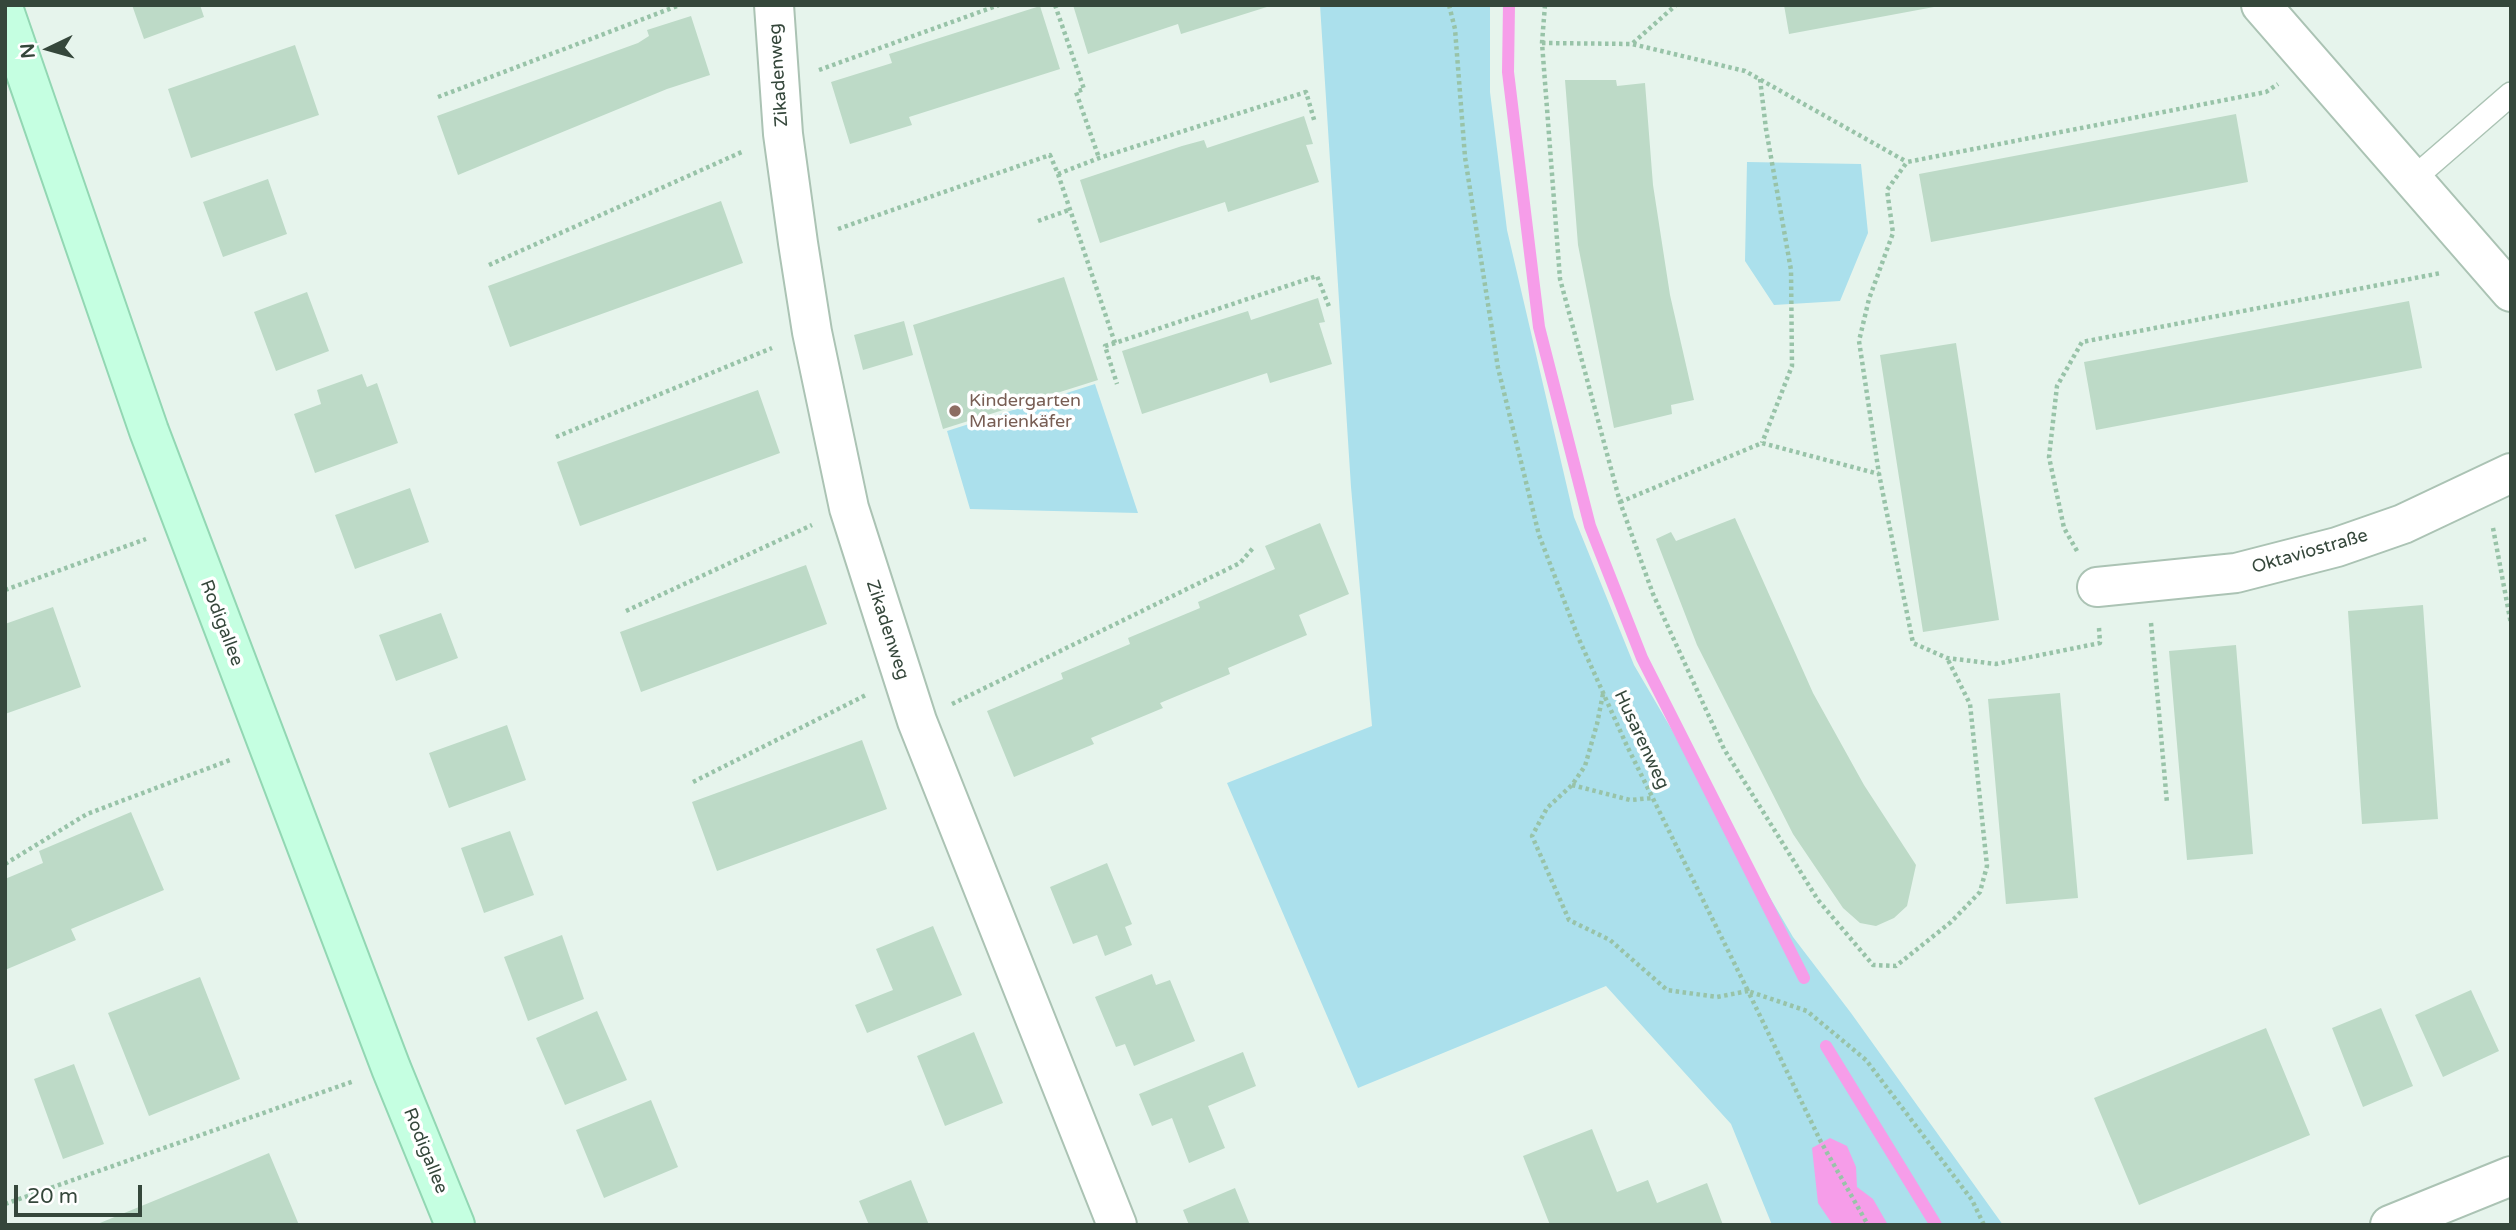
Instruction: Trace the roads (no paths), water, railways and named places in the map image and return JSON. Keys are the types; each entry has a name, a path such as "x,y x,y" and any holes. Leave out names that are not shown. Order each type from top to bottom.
{"main road":[{"name":"Rodigallee","path":"5,13 139,405 267,747 455,1225"}],"street":[{"name":"Zikadenweg","path":"774,5 783,134 798,243 812,332 849,508 917,721 1117,1225"},
{"path":"2261,5 2499,278"},
{"name":"Oktaviostraße","path":"2097,587 2236,573 2337,547 2403,524 2498,479"},
{"path":"2390,1225 2511,1176"}],"lane":[{"path":"2413,179 2511,94"}],"waterway":[{"path":"1509,5 1508,72 1539,327 1590,526 1642,658 1804,978"},
{"path":"1826,1046 1936,1225"}],"place":[{"name":"Kindergarten Marienkäfer","path":"955,411"}]}
